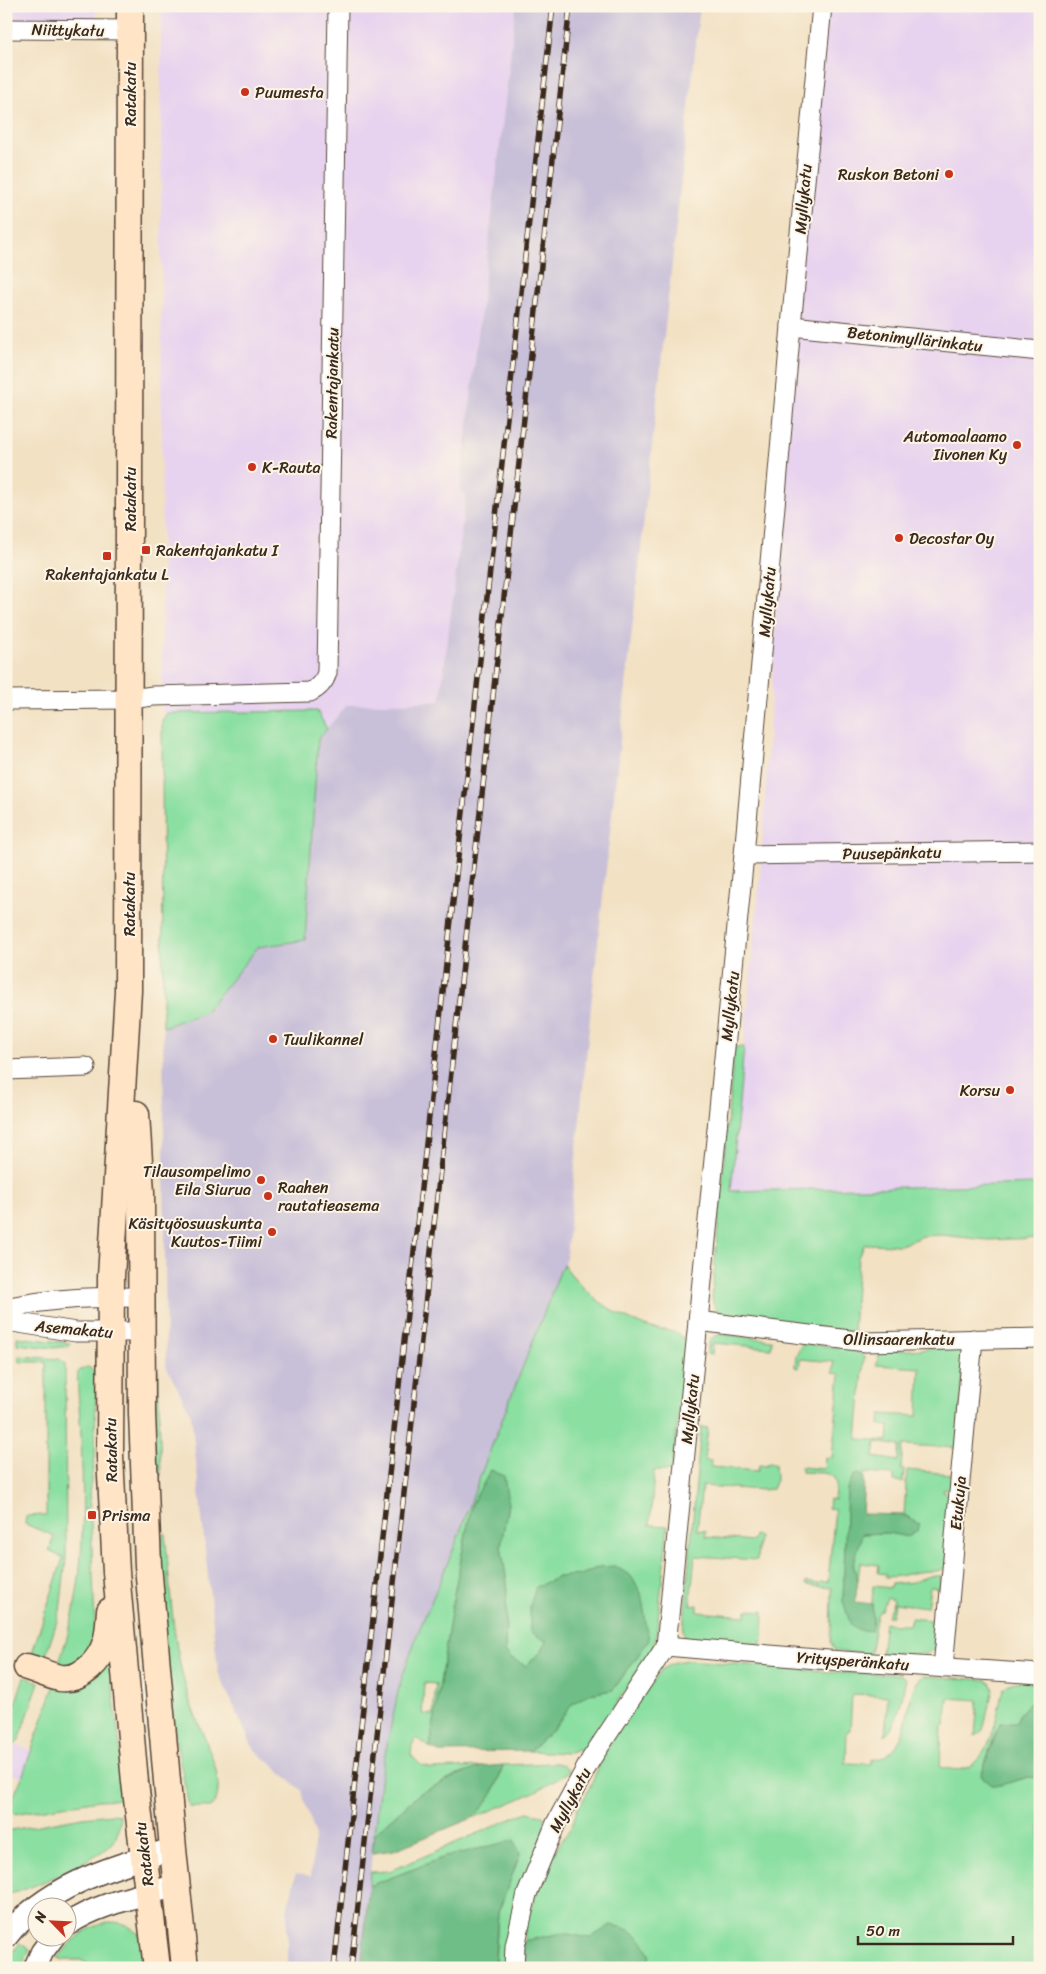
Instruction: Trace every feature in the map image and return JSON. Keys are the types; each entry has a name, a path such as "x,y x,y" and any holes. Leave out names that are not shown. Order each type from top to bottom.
{"main road":[{"name":"Ratakatu","path":"130,18 128,991 110,1333 110,1456 114,1540 134,1763 157,1968"},
{"name":"Ratakatu","path":"128,991 141,1193 142,1413 148,1565 172,1849 178,1885 185,1968"},
{"path":"27,1667 61,1678 75,1678 87,1671 98,1659 106,1642 111,1602 114,1540"}],"street":[{"name":"Rakentajankatu","path":"6,700 130,699 153,696 310,692 317,688 326,677 338,6"},
{"name":"Myllykatu","path":"514,1968 517,1938 527,1894 556,1822 591,1759 666,1646 744,855 791,326 822,6"},
{"name":"Niittykatu","path":"6,29 130,18"},
{"name":"Betonimyllärinkatu","path":"791,326 1040,351"},
{"name":"Puusepänkatu","path":"744,855 1040,851"},
{"path":"6,1070 86,1068"},
{"name":"Asemakatu","path":"6,1308 28,1303 79,1297 141,1297"},
{"name":"Asemakatu","path":"6,1321 76,1332 142,1332"},
{"name":"Ollinsaarenkatu","path":"698,1321 866,1342 1040,1338"},
{"name":"Etukuja","path":"943,1668 973,1339"},
{"name":"Yritysperänkatu","path":"666,1646 1040,1674"},
{"path":"6,1937 15,1926 42,1902 76,1883 103,1870 172,1849"},
{"path":"78,1917 108,1905 178,1885"},
{"path":"34,1968 46,1946"}],"shaded area":[{"path":"6,6 96,6 97,20 6,21"},
{"path":"161,6 516,6 460,491 466,493 440,701 347,705 327,729 316,711 162,713"},
{"path":"516,6 700,6 592,997 566,1258 484,1466 388,1779 374,1834 361,1968 287,1968 287,1911 296,1873 311,1876 315,1834 301,1790 253,1748 218,1672 191,1414 166,1366 163,1027 205,1012 258,946 305,940 318,739 347,705 440,701 466,493 460,492"},
{"path":"824,6 1040,6 1040,1184 730,1191 760,878 797,277"},
{"path":"6,1742 31,1750 22,1777 6,1772"}],"green space":[{"path":"317,711 327,729 318,739 305,940 258,947 205,1012 163,1027 162,720 167,713"},
{"path":"734,1047 744,1047 731,1191 1040,1184 1040,1238 987,1240 942,1235 923,1236 901,1245 865,1244 858,1257 853,1332 727,1316 720,1312 714,1306 712,1296"},
{"path":"563,1264 589,1293 610,1309 645,1326 678,1334 687,1342 672,1471 654,1471 650,1525 668,1526 656,1638 652,1650 583,1754 578,1749 566,1753 530,1751 553,1729 573,1703 589,1694 613,1690 649,1640 599,1567 582,1575 558,1577 546,1641 542,1651 526,1666 511,1658 505,1652 507,1583 501,1546 508,1503 491,1470 472,1504 454,1594 430,1748 417,1738 412,1745 411,1755 421,1765 431,1769 482,1767 458,1775 419,1794 374,1834 381,1774 399,1687 417,1635 454,1548","holes":["424,1683 436,1684 433,1715 422,1714"]},
{"path":"721,1334 772,1340 771,1348 713,1343 712,1355 707,1354 710,1341"},
{"path":"17,1337 70,1343 68,1346 54,1348 17,1344"},
{"path":"802,1344 844,1348 859,1353 864,1357 857,1439 888,1441 889,1426 880,1425 881,1414 918,1416 920,1368 876,1365 880,1352 956,1347 961,1348 964,1352 958,1448 903,1445 901,1469 904,1470 903,1482 894,1481 894,1475 864,1473 864,1478 860,1474 847,1489 843,1601 873,1620 873,1586 891,1588 892,1584 913,1582 929,1576 941,1576 939,1588 930,1587 927,1607 894,1603 892,1616 887,1616 894,1600 887,1598 882,1610 877,1614 870,1654 835,1651 831,1643 832,1588 806,1585 806,1582 820,1584 821,1582 828,1582 835,1509 828,1508 829,1499 834,1500 836,1484 833,1477 829,1475 801,1472 801,1467 824,1469 825,1457 832,1458 840,1374 833,1373 834,1362 800,1359 799,1368 795,1367 796,1355","holes":["876,1442 900,1446 898,1461 874,1457"]},
{"path":"19,1356 59,1359 65,1363 66,1560 60,1611 45,1659 31,1656 63,1558 49,1551 54,1536 25,1524 26,1516 46,1515 46,1362 20,1362"},
{"path":"88,1367 96,1372 95,1456 89,1494 90,1507 85,1508 86,1519 91,1519 95,1629 88,1652 78,1664 66,1665 60,1664 60,1659 74,1611 82,1542 81,1432 78,1372"},
{"path":"154,1367 158,1373 161,1476 156,1468"},
{"path":"701,1427 708,1428 704,1460 711,1461 711,1467 758,1471 759,1465 775,1464 776,1480 772,1489 702,1486 697,1530 706,1531 706,1537 753,1541 754,1535 759,1536 757,1560 695,1556 690,1604 698,1605 698,1612 746,1616 747,1610 764,1611 763,1638 760,1645 689,1639 685,1637 683,1631"},
{"path":"491,1470 504,1476 508,1503 501,1546 507,1583 505,1652 511,1658 526,1666 542,1651 546,1641 530,1632 530,1606 536,1587 558,1577 581,1575 599,1567 615,1566 631,1576 641,1593 649,1640 613,1690 589,1694 573,1703 553,1729 530,1751 440,1752 430,1748 454,1594 472,1504"},
{"path":"907,1470 951,1474 950,1490 944,1489 943,1492 951,1497 946,1568 885,1577 886,1574 878,1573 879,1565 860,1563 858,1580 853,1566 862,1534 887,1533 911,1518 904,1515"},
{"path":"860,1474 864,1478 862,1514 904,1515 920,1525 917,1531 908,1537 887,1533 862,1534 853,1566 858,1580 855,1602 872,1604 873,1620 871,1630 862,1631 851,1626 843,1601 847,1489 854,1475"},
{"path":"165,1533 176,1645 186,1689 217,1774 217,1798 211,1807 189,1807 176,1741 159,1595 162,1535"},
{"path":"911,1618 939,1621 936,1648 926,1654 881,1653 885,1622 895,1625 909,1625"},
{"path":"109,1657 123,1772 121,1799 99,1800 14,1814 9,1807 22,1777 54,1687"},
{"path":"688,1660 843,1673 899,1674 906,1679 901,1702 894,1724 885,1736 888,1696 852,1694 850,1730 847,1731 846,1763 871,1764 871,1760 886,1755 896,1747 902,1736 911,1696 923,1676 987,1680 991,1683 993,1689 983,1730 975,1736 978,1700 948,1698 945,1725 942,1725 940,1767 955,1770 961,1770 973,1764 987,1746 992,1735 1003,1689 1015,1682 1040,1683 1040,1701 1030,1702 1020,1714 1016,1723 996,1731 981,1776 1000,1785 1029,1777 1040,1778 1040,1968 521,1968 526,1923 548,1861 572,1826 577,1810 585,1797 612,1738 661,1670 676,1662"},
{"path":"24,1677 39,1682 19,1741 14,1745 6,1742 6,1733"},
{"path":"1040,1701 1040,1778 1029,1777 1000,1785 992,1785 981,1776 1000,1723 1016,1723 1020,1714 1030,1702"},
{"path":"556,1763 564,1765 569,1771 534,1792 470,1819 491,1795 503,1765"},
{"path":"503,1765 491,1795 470,1819 394,1850 372,1853 374,1834 419,1794 458,1775 482,1767"},
{"path":"527,1812 543,1815 546,1823 506,1968 495,1968 498,1913 520,1854 445,1857 369,1886 370,1872 390,1871"},
{"path":"120,1815 119,1824 116,1836 108,1847 58,1875 27,1889 6,1894 6,1831 83,1817"},
{"path":"514,1840 520,1854 498,1913 494,1968 361,1968 369,1886 445,1857"},
{"path":"119,1923 133,1929 140,1935 143,1968 99,1968 80,1960 58,1958 68,1946 78,1946 78,1938 87,1930 101,1924"},
{"path":"611,1925 631,1931 640,1938 651,1956 645,1966 641,1968 521,1968 523,1941 562,1933 590,1938"},
{"path":"20,1943 30,1950 21,1968 6,1968 6,1962"}],"railway":[{"path":"334,1968 553,6"},
{"path":"351,1968 570,6"}],"place":[{"name":"Puumesta","path":"245,92"},
{"name":"Ruskon Betoni","path":"949,174"},
{"name":"Automaalaamo Iivonen Ky","path":"1017,445"},
{"name":"K-Rauta","path":"252,467"},
{"name":"Decostar Oy","path":"899,538"},
{"name":"Rakentajankatu I","path":"146,550"},
{"name":"Rakentajankatu L","path":"107,556"},
{"name":"Tuulikannel","path":"273,1039"},
{"name":"Korsu","path":"1010,1090"},
{"name":"Tilausompelimo Eila Siurua","path":"261,1180"},
{"name":"Raahen rautatieasema","path":"268,1196"},
{"name":"Käsityöosuuskunta Kuutos-Tiimi","path":"272,1232"},
{"name":"Prisma","path":"92,1515"}]}
